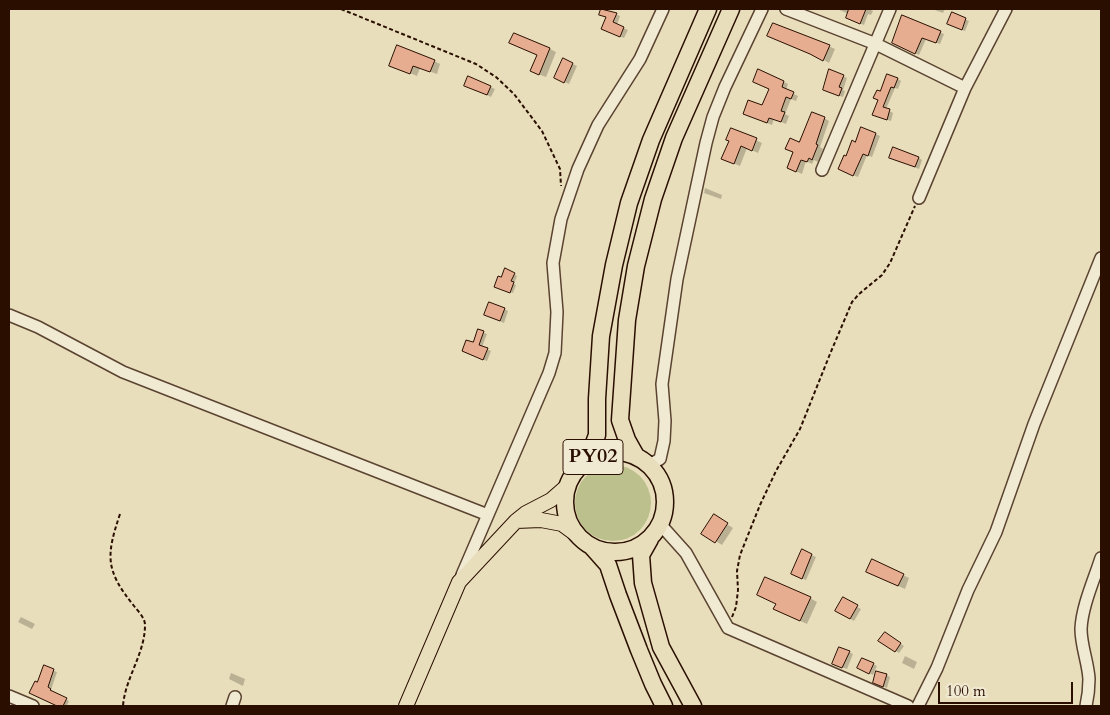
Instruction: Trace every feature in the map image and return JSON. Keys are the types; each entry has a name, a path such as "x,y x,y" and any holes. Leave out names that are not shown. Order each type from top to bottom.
{"highway":[{"name":"PY02","path":"588,459 597,435 596,399 601,336 614,265 629,203 651,140 708,9"},
{"name":"PY02","path":"693,706 660,647 644,583 641,555 664,509 664,493 659,478 626,440 620,420 627,320 636,266 653,199 674,138 731,9"},
{"name":"PY02","path":"643,461 620,452 604,453 588,459 575,471 567,486 565,503 568,520 577,535 608,565 653,684 664,706"},
{"name":"PY02","path":"590,546 606,551 622,552 638,546 655,530"}],"main road":[{"name":"PY02","path":"406,706 459,582 516,521 551,500 567,486"},
{"name":"PY02","path":"516,521 541,520 562,524 577,535"}],"street":[{"path":"459,582 549,373 555,353 557,312 553,263 561,219 578,169 598,125 640,59 663,9"},
{"path":"643,461 660,459 664,442 665,421 662,384 677,279 706,143 713,117 725,87 762,9"},
{"path":"786,9 876,44 965,88"},
{"path":"822,170 890,9"},
{"path":"919,198 965,88 1006,9"},
{"path":"918,706 937,668 968,590 996,532 1034,424 1101,258"},
{"path":"9,315 38,327 124,372 488,515"},
{"path":"655,530 686,553 728,628 908,706"},
{"path":"1086,706 1089,678 1081,628 1101,558"},
{"path":"9,696 33,706"}],"path":[{"path":"341,9 476,64 496,77 514,94 542,131 560,169 561,191"},
{"path":"728,628 736,607 738,590 737,571 740,555 760,506 776,471 800,429 852,302 882,275 890,263 919,198"},
{"path":"120,514 110,542 109,554 112,572 122,591 146,622 143,644 131,674 123,706"}],"green space":[{"path":"621,465 634,471 645,482 651,495 649,518 634,535 621,541 605,541 592,535 577,518 575,495 581,482 598,467"}],"building":[{"path":"601,9 617,13 613,22 624,27 620,37 601,29 606,17 599,15"},
{"path":"849,9 866,9 860,24 846,18"},
{"path":"952,12 966,18 962,30 947,24"},
{"path":"902,15 941,31 936,43 922,38 915,54 892,43"},
{"path":"773,23 830,45 823,61 767,36"},
{"path":"514,33 550,48 539,75 530,71 537,55 509,43"},
{"path":"397,45 435,60 430,72 413,66 410,74 389,66"},
{"path":"563,58 573,63 564,83 554,78"},
{"path":"758,69 784,81 782,87 794,92 791,99 786,97 781,111 785,112 781,122 769,118 767,123 743,114 748,100 762,105 769,89 753,82"},
{"path":"829,69 844,75 839,87 842,88 839,96 823,90"},
{"path":"887,74 898,78 894,88 891,87 883,107 890,109 887,120 872,115 878,100 873,98 877,90 880,91"},
{"path":"468,76 491,86 487,95 464,86"},
{"path":"812,112 825,117 816,144 818,145 812,160 809,158 807,162 801,160 796,172 787,168 793,152 785,149 790,138 799,142"},
{"path":"861,127 876,133 868,156 863,154 853,176 838,169 844,155 846,156 852,140 855,142"},
{"path":"731,128 757,138 752,151 741,146 734,164 721,159 729,141 726,140"},
{"path":"893,147 919,157 915,167 889,158"},
{"path":"505,268 515,273 511,281 514,282 510,293 494,287 498,276 501,277"},
{"path":"489,302 505,308 500,321 484,315"},
{"path":"478,329 484,331 479,345 488,348 483,360 462,351 466,340 473,342"},
{"path":"714,514 728,523 715,543 701,534"},
{"path":"802,549 812,554 802,579 791,574"},
{"path":"872,559 904,574 898,586 866,572"},
{"path":"765,577 811,597 800,621 773,609 776,604 757,595"},
{"path":"843,597 858,605 850,619 835,611"},
{"path":"885,632 901,643 895,652 878,641"},
{"path":"839,647 850,651 842,668 832,664"},
{"path":"862,658 874,663 869,674 857,668"},
{"path":"44,665 54,669 48,687 50,690 67,698 63,706 57,706 29,693 35,681 37,682"},
{"path":"876,671 887,674 883,687 873,683"}]}
